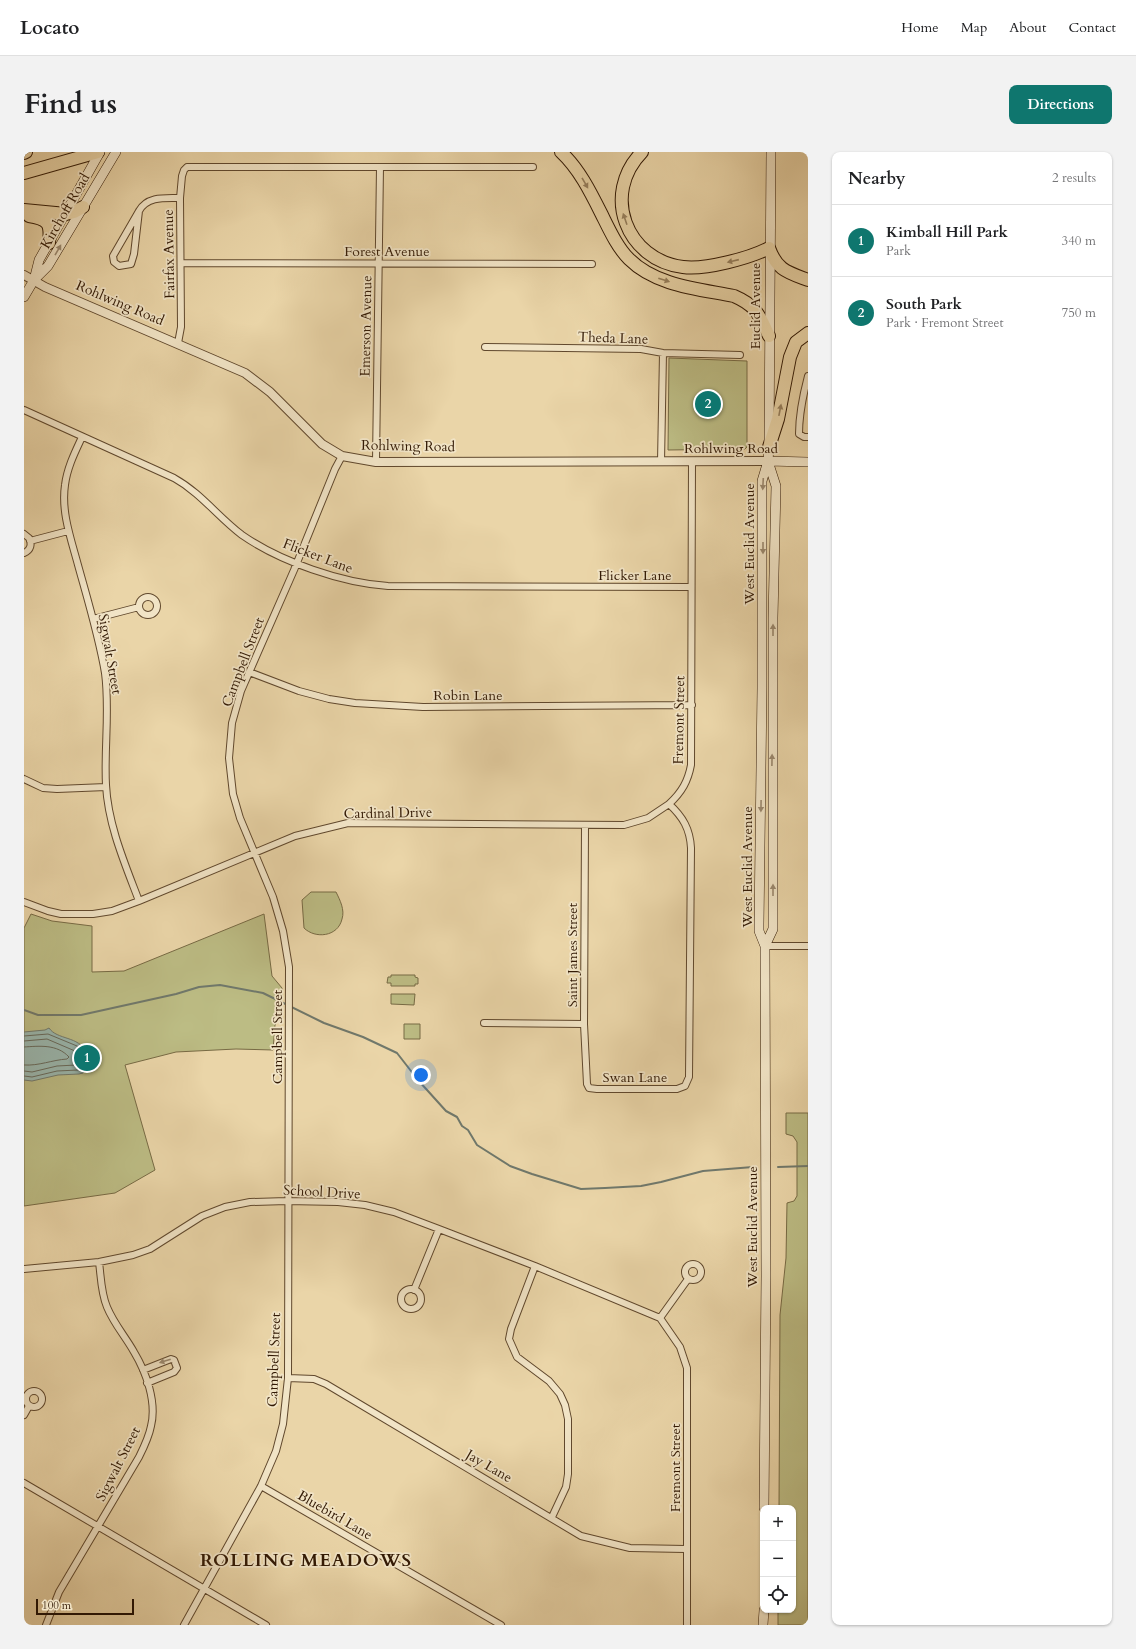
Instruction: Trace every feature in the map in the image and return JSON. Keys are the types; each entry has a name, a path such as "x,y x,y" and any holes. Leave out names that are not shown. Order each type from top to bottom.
{"highway":[{"path":"24,173 80,156 99,152"},
{"path":"561,152 573,165 585,182 614,239 629,259 645,272 666,281 734,296 743,300 752,306 758,313 769,336"},
{"path":"642,152 627,172 621,202 624,220 630,232 650,256 670,264 695,268 745,258 769,248 773,258 779,266 788,273 808,280"},
{"path":"24,210 66,214 83,207"},
{"path":"24,215 41,218 46,221 49,228 49,244"},
{"path":"769,447 778,419 790,357 796,342 808,333"}],"main road":[{"name":"Kirchoff Road","path":"34,280 39,260 66,214 99,152"},
{"name":"Kirchoff Road","path":"24,297 34,280 48,266 116,152"},
{"name":"Euclid Avenue","path":"768,461 771,152"},
{"name":"Rohlwing Road","path":"768,461 808,462"},
{"name":"West Euclid Avenue","path":"765,946 773,929 773,618 776,486 768,461"},
{"name":"West Euclid Avenue","path":"764,1505 766,1276 765,946 759,931 759,924 762,688 762,481 768,461"},
{"path":"763,1625 764,1613"}],"street":[{"name":"Fairfax Avenue","path":"178,343 181,330 182,263 180,198 182,176 187,167 380,167"},
{"path":"380,167 533,167"},
{"name":"Emerson Avenue","path":"376,462 380,167"},
{"path":"139,210 134,254 131,264 119,266 114,262 113,256 139,210 142,205 152,199 180,198"},
{"name":"Forest Avenue","path":"182,263 592,264"},
{"name":"Rohlwing Road","path":"24,275 45,287 245,373 270,392 322,444 342,456 376,462 768,461"},
{"name":"Theda Lane","path":"485,347 641,349 663,352 740,355"},
{"path":"661,462 663,352"},
{"path":"808,376 799,423 799,434 804,437 808,437"},
{"name":"Flicker Lane","path":"24,410 186,485 242,534 266,548 297,562 346,580 388,586 691,587"},
{"name":"Sigwalt Street","path":"82,437 67,471 64,486 65,511 68,531 93,619 106,684 106,787 114,832 139,901"},
{"name":"Campbell Street","path":"184,1625 261,1486 276,1451 281,1431 288,1378 287,1201 290,1009 289,967 283,931 273,897 240,818 235,800 229,758 232,723 241,691 297,562 335,469 342,456"},
{"name":"Fremont Street","path":"670,804 678,796 688,779 691,764 692,461"},
{"path":"30,541 68,531"},
{"path":"24,534 30,541 29,549 24,553"},
{"path":"93,619 139,607"},
{"name":"Robin Lane","path":"249,672 329,699 355,703 423,707 692,705"},
{"path":"24,778 43,788 57,790 106,787"},
{"name":"Cardinal Drive","path":"24,902 48,911 73,915 112,911 294,836 348,823 585,826 624,825 648,818 670,804"},
{"name":"Swan Lane","path":"587,1084 589,1088 597,1089 676,1089 685,1086 689,1077 690,841 684,820 670,804"},
{"name":"Saint James Street","path":"585,826 584,1024 587,1084"},
{"path":"765,946 808,946"},
{"path":"484,1023 584,1024"},
{"name":"School Drive","path":"24,1269 99,1262 133,1255 150,1249 202,1216 225,1207 250,1202 338,1202 365,1205 394,1212 535,1266 660,1318"},
{"path":"414,1290 439,1229"},
{"name":"Sigwalt Street","path":"46,1625 59,1592 139,1457 148,1437 153,1414 143,1370 134,1351 118,1329 107,1307 103,1294 99,1262"},
{"path":"535,1266 514,1320 509,1339 517,1358 549,1381 560,1394 565,1404 568,1419 568,1474 566,1488 552,1517"},
{"path":"660,1318 688,1279"},
{"name":"Fremont Street","path":"660,1318 677,1342 688,1368 686,1549 687,1625"},
{"path":"143,1370 171,1359 174,1360 176,1364 177,1368 174,1372 147,1383"},
{"name":"Jay Lane","path":"288,1378 314,1379 326,1384 582,1536 630,1548 686,1549"},
{"path":"24,1415 29,1406"},
{"path":"24,1483 266,1625"},
{"name":"Bluebird Lane","path":"261,1486 501,1625"}],"green space":[{"path":"669,358 747,361 747,447 745,449 668,450"},
{"path":"311,892 336,892 338,895 342,905 343,916 340,925 331,933 320,935 314,934 304,928 302,900"},
{"path":"31,914 52,921 92,926 92,972 124,971 264,914 272,976 282,988 281,1019 275,1025 273,1050 236,1049 176,1052 125,1065 155,1170 115,1193 24,1206 24,928"},
{"path":"391,975 415,975 415,977 418,978 418,984 415,984 415,986 391,986 391,983 387,983 388,977 391,977"},
{"path":"391,994 415,994 414,1005 391,1004"},
{"path":"404,1024 420,1024 420,1039 404,1039"},
{"path":"786,1113 808,1113 808,1625 778,1625 778,1613 796,1613 796,1505 779,1505 780,1315 786,1258 787,1203 794,1201 797,1196 797,1142 793,1136 786,1134"}],"water":[{"path":"49,1028 57,1035 78,1043 83,1047 86,1052 85,1056 88,1060 89,1067 83,1073 79,1074 58,1075 32,1081 24,1080 24,1032 45,1030"}],"waterway":[{"path":"24,1010 38,1015 81,1015 176,994 199,987 220,985 263,993 324,1023 363,1037 397,1053 418,1080 446,1111 457,1117 462,1126 468,1130 477,1145 510,1166 532,1174 581,1189 641,1186 703,1171 753,1167"},
{"path":"778,1167 808,1166"}],"place":[{"name":"South Park","path":"708,404"},
{"name":"Kimball Hill Park","path":"87,1058"}],"district":[{"name":"ROLLING MEADOWS","path":"306,1560"}]}
